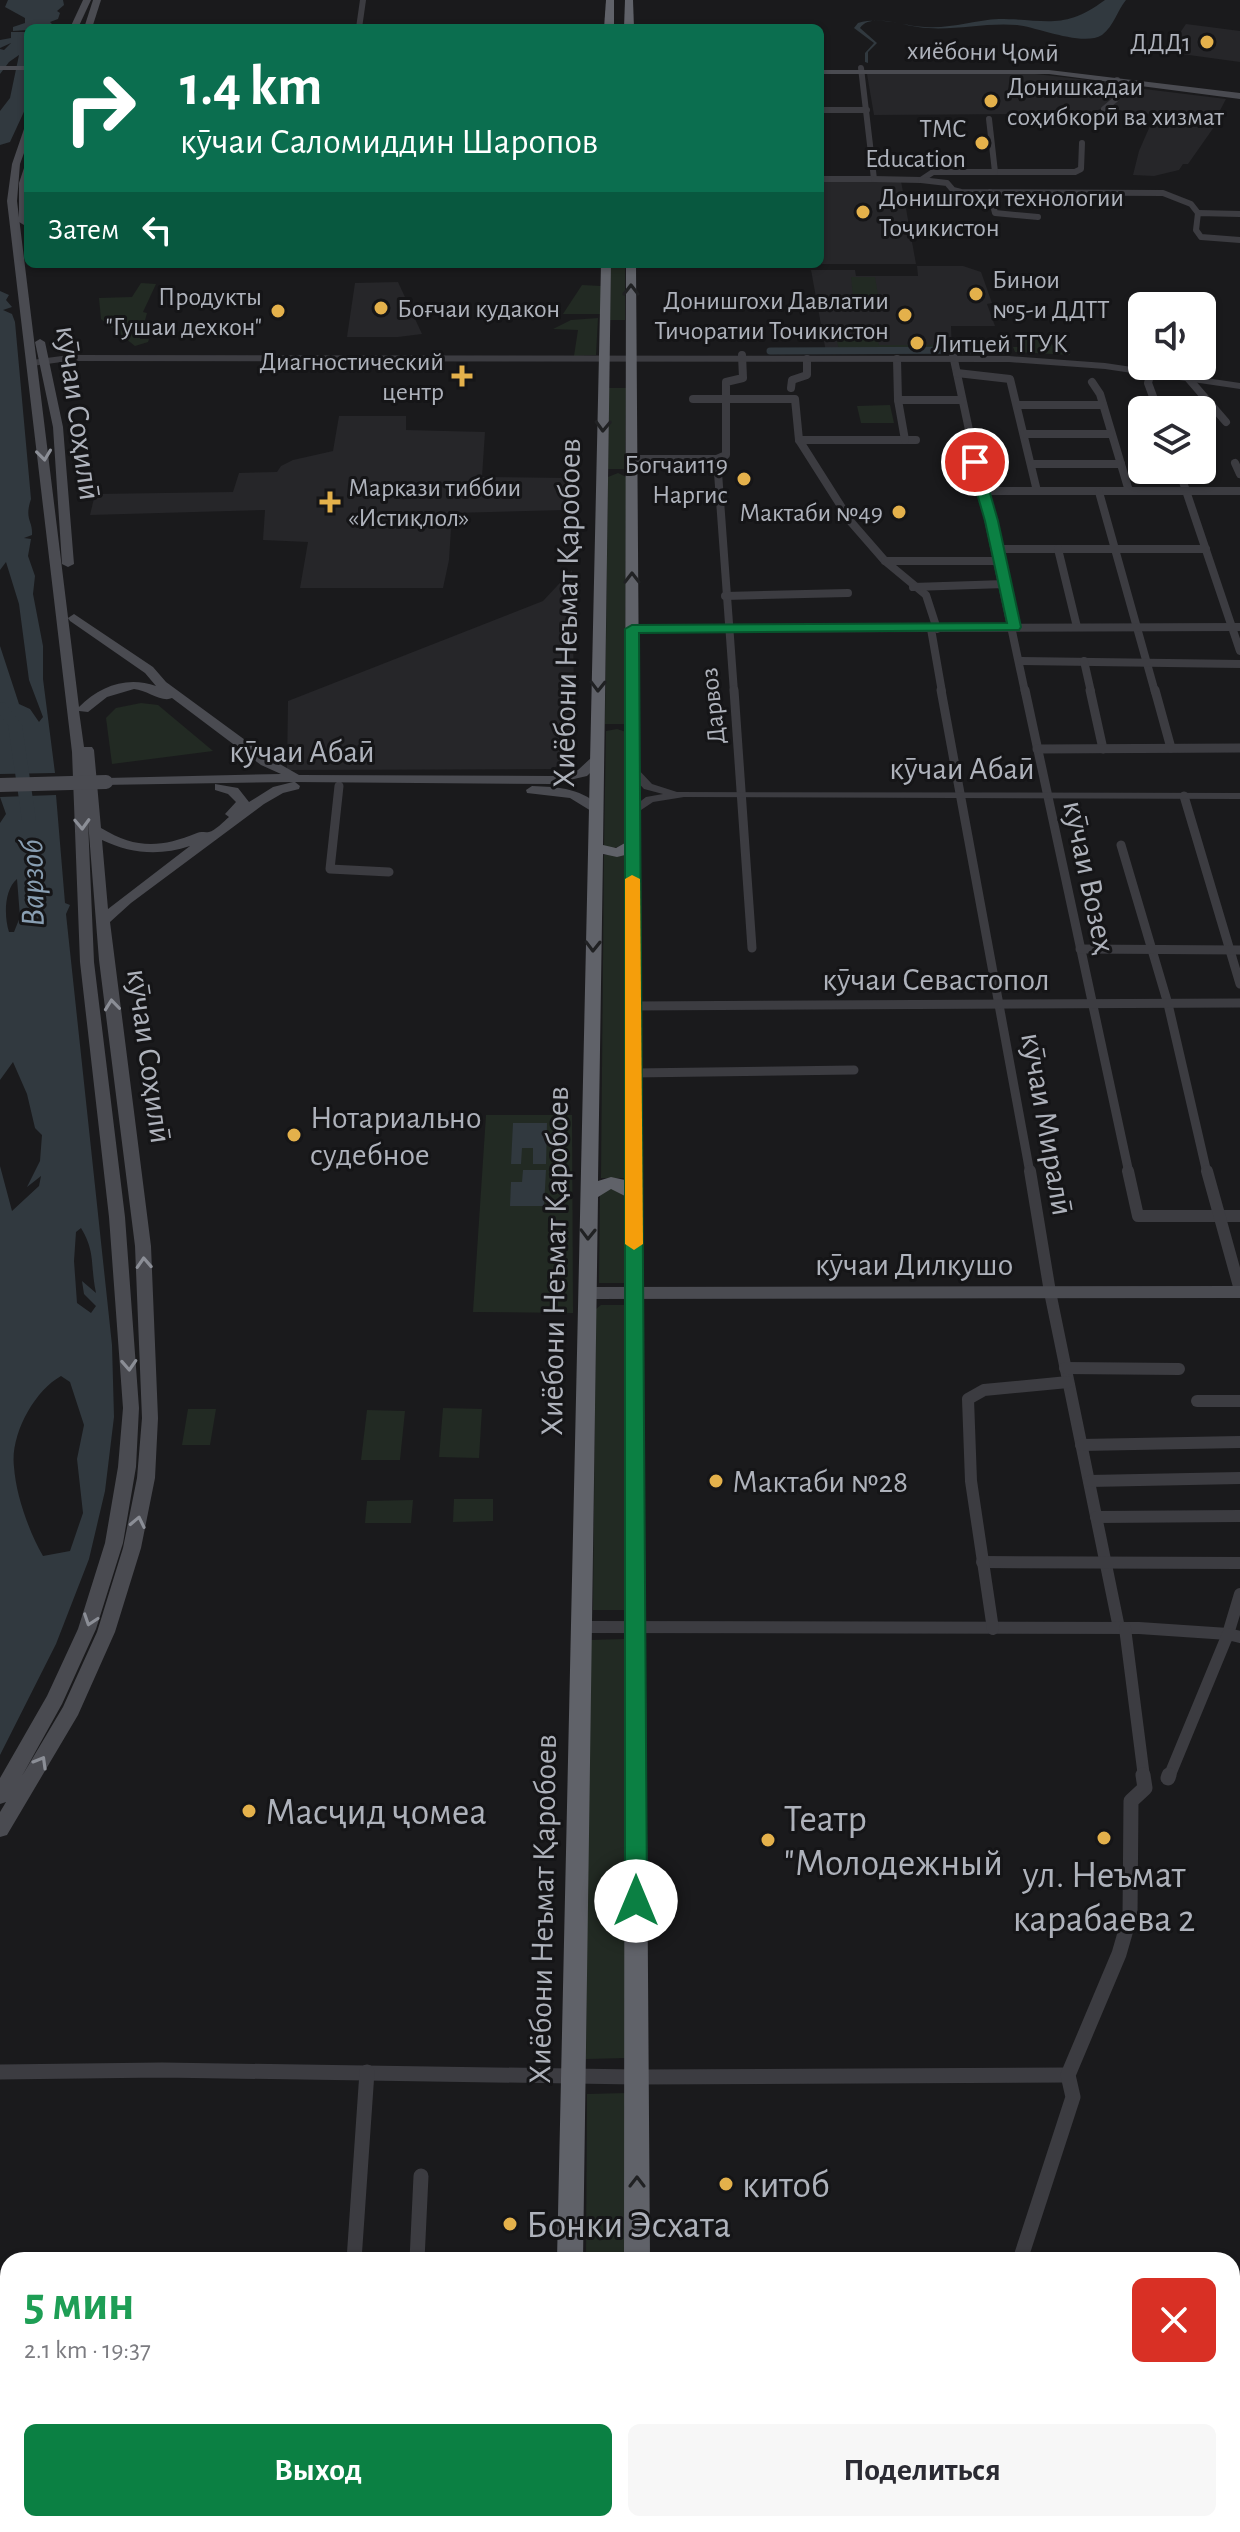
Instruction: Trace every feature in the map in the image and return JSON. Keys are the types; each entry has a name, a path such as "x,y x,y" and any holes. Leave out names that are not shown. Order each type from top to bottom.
{"highway":[{"path":"609,24 610,0"},
{"path":"629,0 629,24"},
{"name":"Хиёбони Неъмат Қаробоев","path":"570,2252 597,760 614,728 632,629 620,470 602,358 606,268"},
{"name":"Хиёбони Неъмат Қаробоев","path":"631,268 631,382 620,470 614,728 632,769 637,2252"},
{"path":"604,326 617,321 631,324"},
{"path":"605,384 619,388 631,382"},
{"path":"595,847 617,853 632,846"},
{"path":"589,1195 607,1181 616,1181 634,1194"}],"main road":[{"path":"76,24 87,0"},
{"path":"78,18 89,23 97,0"},
{"path":"0,70 24,70"},
{"name":"хиёбони Ҷомӣ","path":"824,70 1049,72 1240,93"},
{"path":"24,147 13,181 12,201 38,362"},
{"name":"кӯчаи Соҳилӣ","path":"0,1796 55,1699 87,1629 114,1543 127,1467 131,1408 130,1363 87,962 78,752 39,417 38,362 29,268"},
{"name":"кӯчаи Соҳилӣ","path":"0,1829 71,1710 106,1632 140,1514 150,1418 143,1246 103,921 56,415 38,362"},
{"path":"39,417 56,415"},
{"path":"74,618 149,670 162,685 296,782"},
{"path":"84,709 97,695 112,688 145,686 160,691 249,760 251,767 222,783 240,796 243,805 195,839 169,847 127,847 117,845 97,831"},
{"name":"кӯчаи Абаӣ","path":"0,785 552,780 582,773 597,760"},
{"path":"103,921 126,900 259,801 296,782"},
{"name":"кӯчаи Абаӣ","path":"296,782 339,786 567,792 581,796 596,810"},
{"name":"кӯчаи Абаӣ","path":"0,793 106,786"},
{"path":"102,1089 109,1091 124,1086"},
{"path":"106,1120 122,1113 129,1117"},
{"name":"кӯчаи Дилкушо","path":"587,1293 1240,1291"}],"street":[{"path":"360,24 363,0"},
{"path":"862,70 874,179"},
{"path":"1104,109 1117,97 1117,80"},
{"path":"824,110 867,110"},
{"path":"989,119 995,172"},
{"path":"921,180 933,172 1075,172 1082,166 1082,143"},
{"path":"824,179 921,180 947,183 957,192 1163,193 1191,204 1198,213 1199,237 1240,240"},
{"path":"990,192 995,213 1038,217"},
{"path":"1198,213 1240,214"},
{"path":"742,357 953,357"},
{"path":"727,399 726,382 743,378 742,357"},
{"path":"38,362 91,358 953,357 1128,368"},
{"name":"кӯчаи Возеҳ","path":"953,357 981,491 1005,584 1046,795 1138,1216 1240,1216"},
{"path":"791,388 792,380 807,375 807,359"},
{"path":"897,359 898,400 905,440"},
{"path":"957,373 1009,377 1037,491"},
{"path":"1190,380 1226,422"},
{"path":"1205,380 1240,384"},
{"path":"1215,380 1240,384"},
{"path":"1092,382 1103,405 1129,491"},
{"path":"693,399 795,399 799,440 916,440"},
{"name":"Дарвоз","path":"727,399 726,455 717,459 752,948"},
{"path":"898,400 962,400"},
{"path":"1017,405 1103,405"},
{"path":"1024,434 1110,434"},
{"name":"кӯчаи Миралӣ","path":"799,440 851,522 885,561 926,595 959,796 1023,1130 1050,1292 1105,1563 1122,1628 1145,1788 1131,1801 1130,1916 1119,1954 1068,2075"},
{"path":"620,470 717,459"},
{"path":"1235,463 1240,474"},
{"path":"1031,464 1121,464"},
{"path":"1184,484 1236,627 1240,651"},
{"path":"981,491 1240,491"},
{"path":"1099,492 1171,748"},
{"path":"997,549 1206,549"},
{"path":"1058,549 1077,627"},
{"path":"885,561 998,561"},
{"path":"913,587 1005,584"},
{"path":"725,596 848,593"},
{"path":"632,629 1236,627"},
{"path":"1021,661 1240,664"},
{"path":"1084,661 1103,749"},
{"path":"1037,749 1240,748"},
{"name":"кӯчаи Абаӣ","path":"632,769 648,787 684,794"},
{"path":"339,786 330,869 389,872"},
{"name":"кӯчаи Абаӣ","path":"632,813 650,799 684,794 1240,796"},
{"path":"1184,796 1235,950 1240,984"},
{"path":"1121,845 1168,1004 1217,1216 1240,1291"},
{"path":"1080,949 1235,950"},
{"name":"кӯчаи Севастопол","path":"633,1006 1240,1003"},
{"path":"633,1073 854,1070"},
{"path":"1065,1368 1179,1369"},
{"path":"993,1629 971,1481 968,1399 984,1390 1068,1382"},
{"path":"1197,1401 1240,1401"},
{"path":"1081,1445 1240,1442"},
{"path":"1089,1481 1240,1478"},
{"path":"1096,1517 1240,1516"},
{"path":"982,1562 1240,1563"},
{"path":"1168,1778 1234,1635 1240,1594"},
{"path":"581,1627 1122,1628 1234,1635"},
{"path":"0,2072 162,2070 636,2077 1068,2075 1073,2097 1023,2252"},
{"path":"355,2252 367,2072"},
{"path":"417,2252 421,2176"}],"shaded area":[{"name":"ДДД1","path":"1186,24 1240,31 1240,62 1167,52"},
{"name":"Донишкадаи соҳибкорӣ ва хизмат","path":"1027,73 1114,83 1115,96 1107,106 1074,121 1024,114 874,115 867,74"},
{"path":"1120,86 1226,99 1214,122 1110,109 1121,95"},
{"path":"1153,119 1214,127 1188,164 1183,164 1179,170 1154,176 1133,175 1139,151"},
{"name":"Донишгоҳи технологии Тоҷикистон","path":"824,181 901,181 916,264 824,264"},
{"name":"Донишгохи Давлатии Тичоратии Точикистон","path":"917,266 963,266 981,272 992,303 987,304 995,326 951,326 952,352 826,352 811,270 855,270 856,276 918,276"},
{"path":"611,268 625,268 625,320 610,320"},
{"path":"851,277 875,277 880,307 854,306"},
{"name":"Боғчаи кудакон","path":"398,282 422,334 347,337 355,283"},
{"path":"141,283 156,284 143,312 147,313 140,339 149,339 148,342 135,346 101,319 99,298 132,297"},
{"path":"582,285 601,286 601,314 563,314"},
{"path":"598,318 596,355 574,356 578,330 553,329 571,320"},
{"path":"836,335 876,335 879,345 950,345 951,352 839,351"},
{"path":"1021,339 1050,339 1052,345 1065,345 1070,355 1015,352 1013,347 1022,347"},
{"path":"609,388 626,388 625,469 608,469"},
{"path":"890,405 894,423 861,423 857,406"},
{"name":"Маркази тиббии «Истиқлол»","path":"339,416 406,416 406,430 485,432 482,477 566,478 565,510 452,513 449,560 443,588 300,588 308,542 263,540 265,510 90,515 95,494 233,492 239,473 277,472 293,460 333,451"},
{"path":"618,473 626,477 625,724 605,724 608,477"},
{"path":"572,570 575,756 552,769 287,770 288,701 543,601"},
{"path":"141,703 158,705 213,751 112,764 106,718 116,708"},
{"path":"617,729 626,732 626,845 613,848 604,846 606,731"},
{"path":"626,854 624,1178 601,1178 604,855"},
{"path":"486,1115 572,1115 573,1313 473,1312"},
{"path":"611,1188 625,1192 625,1283 599,1283 600,1194"},
{"path":"601,1305 625,1305 627,1610 593,1610 596,1309"},
{"path":"443,1408 482,1409 479,1458 439,1457"},
{"path":"188,1409 216,1409 210,1445 182,1445"},
{"path":"367,1410 405,1411 400,1460 361,1460"},
{"path":"454,1499 493,1499 493,1521 453,1522"},
{"path":"413,1500 411,1523 365,1523 367,1501"},
{"path":"624,1639 626,2058 586,2059 589,1640"},
{"path":"628,2093 628,2252 586,2252 587,2094"}],"water":[{"path":"8,0 63,0 64,5 57,11 60,13 58,19 50,22 52,24 24,24 24,30 13,31 13,27 25,23 25,18 5,7"},
{"path":"1105,0 1126,0 1102,35 1084,39 1017,25 930,28 896,23 934,27 999,19 1065,20"},
{"path":"871,21 860,28 877,43 868,52 868,63 865,62 865,53 874,43 854,28 858,23"},
{"path":"11,32 24,32 24,112 10,142 0,145 0,111 10,98 19,55 0,74 0,49 4,50 11,43 0,48 0,40 11,38"},
{"path":"0,291 9,295 6,300 12,307 3,310 12,314 15,322 31,499 28,511 32,535 24,538 31,539 28,556 35,576 33,594 43,646 43,679 55,773 0,774 0,646 19,704 30,709 39,722 43,717 29,680 19,604 6,562 0,570"},
{"path":"56,795 65,903 70,905 66,914 112,1345 114,1417 105,1491 89,1559 56,1644 0,1755 0,1166 12,1211 39,1186 41,1176 27,1187 40,1161 42,1135 35,1128 27,1094 13,1062 0,1080 0,823 6,814 0,797","holes":["17,879 20,917 14,932 9,932 6,904","81,1228 91,1252 96,1293 82,1281 84,1294 96,1306 91,1313 77,1303 74,1261 76,1232","61,1376 70,1382 84,1425 77,1459 83,1513 70,1551 43,1556 20,1501 14,1455 26,1415 51,1383"]},
{"path":"513,1123 547,1123 546,1164 533,1164 533,1148 522,1148 521,1164 511,1164"},
{"path":"523,1170 546,1170 544,1206 510,1206 511,1182 522,1182"}],"waterway":[{"path":"770,351 1003,350"},
{"name":"Варзоб","path":"0,706 15,725 29,820"}],"slow traffic":[{"path":"632,879 634,1244"}],"place":[{"name":"ДДД1","path":"1207,42"},
{"name":"Донишкадаи соҳибкорӣ ва хизмат","path":"991,101"},
{"name":"TMC Education","path":"982,143"},
{"name":"Донишгоҳи технологии Тоҷикистон","path":"863,212"},
{"name":"Бинои №5-и ДДТТ","path":"976,294"},
{"name":"Боғчаи кудакон","path":"381,308"},
{"name":"Продукты \"Гушаи дехкон\"","path":"278,311"},
{"name":"Донишгохи Давлатии Тичоратии Точикистон","path":"905,315"},
{"name":"Литцей ТГУК","path":"917,343"},
{"name":"Диагностический центр","path":"462,376"},
{"name":"Богчаи119 Наргис","path":"744,479"},
{"name":"Маркази тиббии «Истиқлол»","path":"330,502"},
{"name":"Мактаби №49","path":"899,512"},
{"name":"Нотариально судебное","path":"294,1135"},
{"name":"Мактаби №28","path":"716,1481"},
{"name":"Масҷид ҷомеа","path":"249,1811"},
{"name":"ул. Неъмат карабаева 2","path":"1104,1838"},
{"name":"Театр \"Молодежный","path":"768,1840"},
{"name":"китоб","path":"726,2184"},
{"name":"Бонки Эсхата","path":"510,2224"}],"route":[{"path":"636,1901 632,629 1014,627 975,462"}]}
